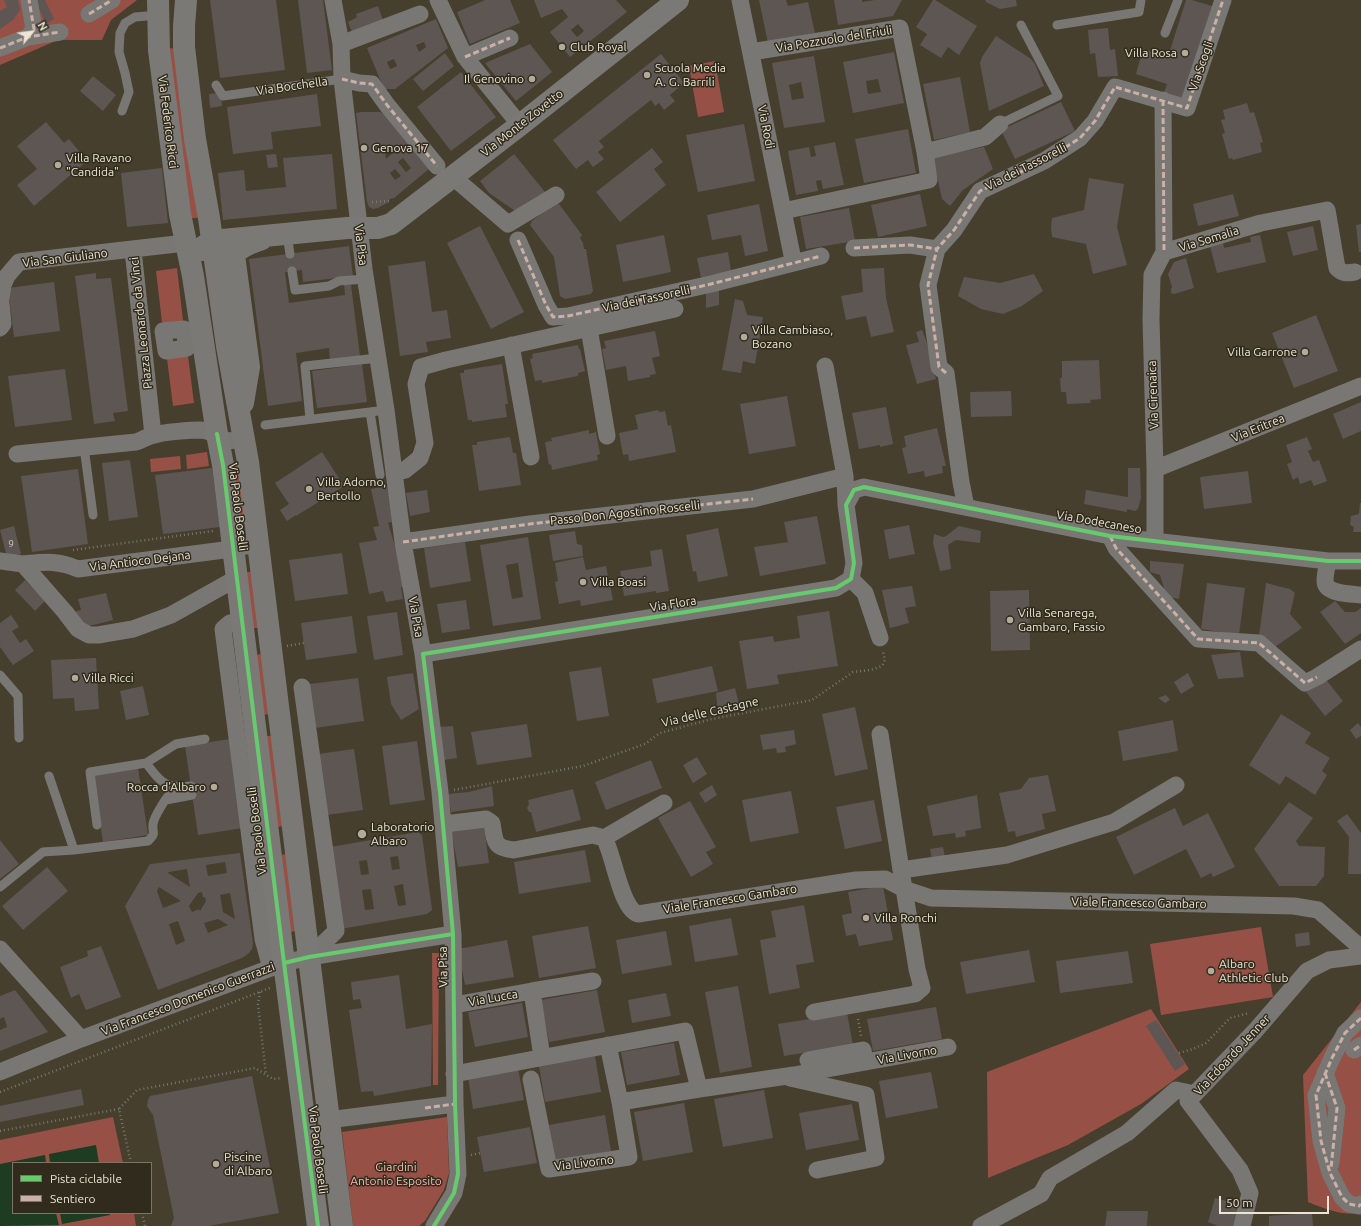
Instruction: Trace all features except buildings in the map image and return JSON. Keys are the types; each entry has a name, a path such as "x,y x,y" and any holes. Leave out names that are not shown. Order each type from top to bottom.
{"main road":[{"name":"Via Federico Ricci","path":"186,0 184,47 196,139 212,241"},
{"name":"Via Monte Zovetto","path":"242,243 281,242 359,228 378,228 391,224 445,171 520,126 678,0"},
{"name":"Via Federico Ricci","path":"158,7 159,50 185,243"},
{"path":"212,241 227,346 243,432"},
{"path":"193,276 202,248 212,241 242,243 234,255 249,367 243,432"},
{"path":"185,243 193,276 217,434"},
{"name":"Via Paolo Boselli","path":"243,432 342,1226"},
{"name":"Via Paolo Boselli","path":"217,434 223,465 242,620 277,966 318,1226"}],"street":[{"path":"28,37 34,29 29,0"},
{"path":"89,14 112,0"},
{"name":"Via Bocchella","path":"334,0 341,44 342,78"},
{"name":"Via Rodi","path":"740,0 792,255"},
{"name":"Via Scogli","path":"1162,100 1187,108 1223,0"},
{"path":"444,1 465,57 520,126"},
{"path":"341,44 420,14"},
{"name":"Via Pozzuolo del Friuli","path":"751,52 900,28 925,152"},
{"path":"0,48 28,37 60,32"},
{"path":"465,57 510,38"},
{"path":"342,78 360,83 372,84 387,105 445,171 508,224 556,195"},
{"name":"Via Pisa","path":"342,78 359,228 378,358 378,411 387,474 403,542 422,654 444,824 453,934 454,1074 458,1174 454,1193 434,1226"},
{"name":"Via dei Tassorelli","path":"966,507 961,482 946,373 939,367 928,285 937,249 954,230 980,191 1044,161 1080,138 1095,121 1116,87 1162,100"},
{"name":"Via Somalia","path":"1162,100 1164,252 1261,223 1327,210 1337,268 1346,274 1355,272"},
{"path":"783,211 929,180 925,152 985,137 1000,124"},
{"name":"Via dei Tassorelli","path":"518,240 546,305 553,317 568,316 710,284 821,256"},
{"name":"Piazza Leonardo da Vinci","path":"153,435 133,250 185,243"},
{"path":"854,248 910,245 937,249"},
{"name":"Via San Giuliano","path":"0,328 3,324 1,304 4,285 7,276 19,262 133,250"},
{"name":"Via Cirenaica","path":"1155,541 1155,469 1151,319 1152,274 1164,252"},
{"path":"387,474 405,470 420,458 425,443 416,384 421,367 511,345 675,310"},
{"path":"589,328 608,436"},
{"path":"511,345 531,457"},
{"path":"825,366 845,476 846,505 854,563 851,579 865,593 880,638"},
{"name":"Via Eritrea","path":"1155,469 1361,386"},
{"path":"17,454 136,442 153,435 199,430 217,434 222,424 226,420 237,422 243,432"},
{"name":"Passo Don Agostino Roscelli","path":"403,542 530,524 753,499 845,476"},
{"name":"Via Dodecaneso","path":"846,505 854,490 864,487 1110,536 1328,561 1361,561"},
{"path":"1110,536 1116,548 1198,639 1259,643 1304,683 1317,677 1361,649"},
{"name":"Via Antioco Dejana","path":"10,562 64,563 78,569 258,544"},
{"path":"1328,561 1325,581 1327,587 1331,590 1361,595"},
{"path":"10,562 61,607 78,630 89,635 98,635 133,629 171,615 237,578"},
{"name":"Via Flora","path":"422,654 836,588 851,579"},
{"name":"Via Paolo Boselli","path":"242,620 230,623 223,629 240,785 263,939 277,966"},
{"path":"302,687 336,931 309,958"},
{"path":"814,1012 915,994 922,988 917,969 880,734"},
{"path":"283,744 311,745"},
{"path":"901,870 1007,855 1114,822 1176,785"},
{"path":"444,824 486,819 492,823 496,843 503,849 514,850 593,835 604,838 664,803"},
{"name":"Viale Francesco Gambaro","path":"604,838 608,844 628,905 633,912 638,914 856,880 885,879 904,889 932,898 1294,906 1318,910 1361,948"},
{"name":"Via Francesco Domenico Guerrazzi","path":"0,1072 81,1039 277,966 309,958 453,934"},
{"path":"0,948 81,1039"},
{"name":"Via Edoardo Jenner","path":"1242,1226 1250,1193 1240,1170 1188,1101 1267,1018 1307,971 1329,960 1361,956"},
{"name":"Via Lucca","path":"454,1005 593,981"},
{"name":"Via Lucca","path":"532,991 542,1057"},
{"path":"1361,1018 1345,1033 1325,1073 1337,1108 1330,1173 1342,1198 1349,1204 1359,1206 1361,1204"},
{"path":"454,1074 685,1031 699,1089"},
{"name":"Via Livorno","path":"531,1079 549,1169 629,1157 620,1102 608,1045"},
{"name":"Via Livorno","path":"808,1060 948,1047"},
{"name":"Via Livorno","path":"620,1102 782,1077 864,1056"},
{"name":"Via Livorno","path":"782,1077 866,1095 876,1158 817,1170"},
{"path":"981,1226 1041,1194 1050,1178 1127,1133 1176,1090 1195,1094"},
{"path":"328,1120 455,1104"}],"lane":[{"path":"1058,25 1139,12 1141,0"},
{"path":"1165,33 1178,0"},
{"path":"122,111 129,92 119,52 120,33 125,23 158,7"},
{"path":"1000,124 1058,96 1021,25"},
{"name":"Via Bocchella","path":"216,85 223,96 342,78"},
{"path":"292,271 295,290 329,286 339,281 366,279"},
{"path":"310,419 305,366 378,358"},
{"path":"265,425 378,411"},
{"path":"84,447 92,515"},
{"path":"0,675 18,696 19,738"},
{"path":"96,825 90,772 146,763 176,744 205,739"},
{"path":"0,887 43,852 74,850 148,841 153,836 153,825 159,809 166,800 189,789 166,785 159,780 146,763"},
{"path":"49,776 74,850"}],"path":[{"path":"66,551 216,530"},
{"path":"281,647 304,643"},
{"path":"0,1092 273,987"},
{"path":"260,992 258,1004 266,1074"},
{"path":"856,1005 864,1056"},
{"path":"1179,1053 1206,1043 1230,1018 1250,1013 1267,1018"},
{"path":"0,1131 119,1109 137,1090 255,1068 273,1079 284,1077"},
{"path":"119,1109 131,1162"},
{"path":"142,1214 145,1226"}],"green space":[{"path":"0,0 137,0 111,20 102,40 58,40 0,65"},
{"path":"169,48 177,49 199,216 197,218 191,218"},
{"path":"715,61 724,112 698,117 689,66"},
{"path":"177,268 184,329 163,331 156,271"},
{"path":"187,348 194,403 173,406 166,351"},
{"path":"207,452 209,466 187,469 186,455"},
{"path":"180,456 181,469 151,472 150,459"},
{"path":"232,463 239,463 246,523 240,524"},
{"path":"246,572 252,572 259,628 253,628"},
{"path":"262,654 270,714 263,715 256,655"},
{"path":"266,736 272,736 283,826 277,827"},
{"path":"287,854 296,931 290,932 280,855"},
{"name":"Albaro Athletic Club","path":"1261,927 1273,997 1161,1015 1150,944"},
{"path":"432,953 439,953 438,1085 433,1085"},
{"path":"1361,1002 1361,1213 1348,1214 1327,1209 1308,1202 1303,1075"},
{"path":"1151,1009 1189,1069 1141,1104 1068,1145 988,1178 987,1072"},
{"path":"113,1117 123,1162 12,1162 12,1214 134,1214 136,1226 0,1226 0,1140"},
{"name":"Giardini Antonio Esposito","path":"447,1117 449,1173 444,1190 425,1221 419,1226 353,1226 342,1132"}],"shaded area":[{"path":"96,1145 99,1162 50,1162 49,1154"},
{"path":"45,1155 46,1162 12,1162 12,1214 56,1214 59,1225 0,1226 0,1164"},
{"path":"60,1214 110,1215 62,1224"}],"marked path":[{"path":"28,37 34,29 29,0"},
{"path":"89,14 112,0"},
{"path":"946,373 939,367 928,285 937,249 954,230 980,191 1044,161 1080,138 1095,121 1115,87 1187,108 1223,0"},
{"path":"0,48 28,37 60,32"},
{"path":"465,57 510,38"},
{"path":"342,79 372,84 387,105 437,166"},
{"path":"1163,100 1164,252"},
{"path":"518,240 546,305 553,317 568,316 711,284 821,256"},
{"path":"854,248 910,245 937,249"},
{"path":"403,542 530,524 753,499"},
{"path":"1110,536 1116,548 1198,639 1259,643 1305,683 1317,677"},
{"path":"1361,1018 1345,1033 1316,1095 1321,1141 1330,1173 1342,1197 1349,1204 1359,1206 1361,1204"},
{"path":"1354,1050 1361,1045"},
{"path":"1325,1073 1337,1108 1331,1169"},
{"path":"425,1108 455,1104"}],"cycle path":[{"path":"217,434 223,465 318,1226"},
{"path":"434,1226 454,1193 458,1174 455,1104 453,934 440,792 423,654 836,588 851,579 854,563 846,505 854,490 864,487 1110,536 1328,561 1361,561"},
{"path":"284,963 309,957 453,934"}],"place":[{"name":"Club Royal","path":"562,47"},
{"name":"Villa Rosa","path":"1185,53"},
{"name":"Scuola Media A. G. Barrili","path":"647,75"},
{"name":"Il Genovino","path":"532,79"},
{"name":"Genova 17","path":"364,148"},
{"name":"Villa Ravano \"Candida\"","path":"58,165"},
{"name":"Villa Cambiaso, Bozano","path":"744,337"},
{"name":"Villa Garrone","path":"1305,352"},
{"name":"Villa Adorno, Bertollo","path":"309,489"},
{"name":"Villa Boasi","path":"583,582"},
{"name":"Villa Senarega, Gambaro, Fassio","path":"1010,620"},
{"name":"Villa Ricci","path":"75,678"},
{"name":"Rocca d'Albaro","path":"214,787"},
{"name":"Laboratorio Albaro","path":"362,834"},
{"name":"Villa Ronchi","path":"866,918"},
{"name":"Albaro Athletic Club","path":"1211,971"},
{"name":"Piscine di Albaro","path":"216,1164"}]}
